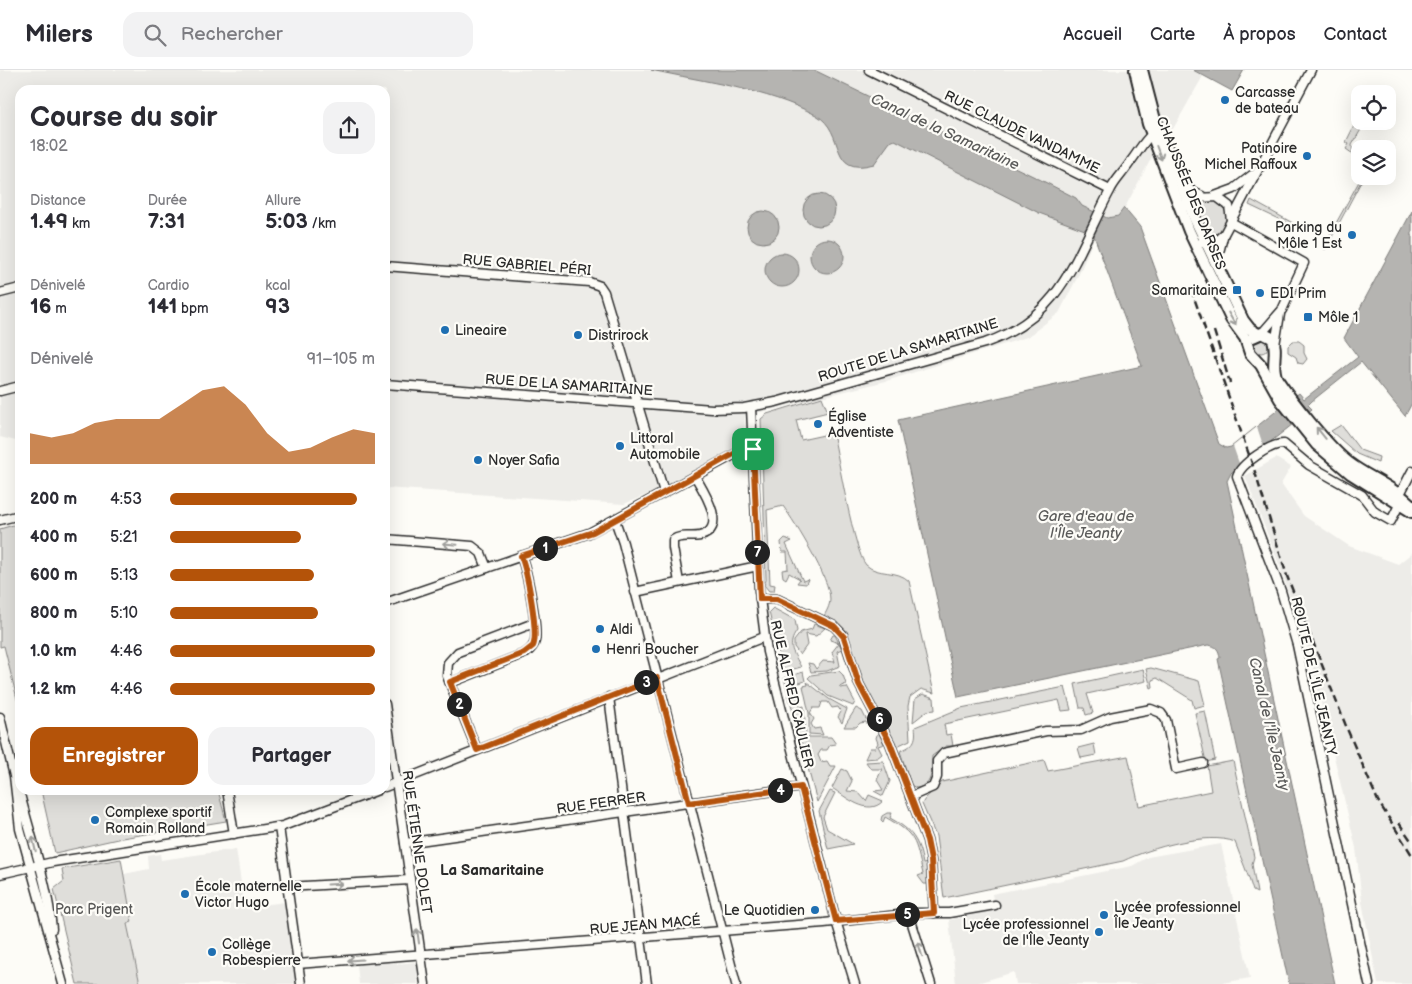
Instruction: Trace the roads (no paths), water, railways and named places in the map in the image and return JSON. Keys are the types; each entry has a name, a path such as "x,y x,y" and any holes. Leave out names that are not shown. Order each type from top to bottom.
{"main road":[{"name":"CHAUSSÉE DES DARSES","path":"1134,70 1141,101 1171,170 1181,211 1190,234 1232,319 1245,338 1248,348"},
{"name":"CHAUSSÉE DES DARSES","path":"1142,70 1155,131"},
{"name":"CHAUSSÉE DES DARSES","path":"1171,170 1180,180 1188,202 1243,320 1250,329 1260,334"},
{"path":"1412,506 1399,500 1333,461 1299,425 1284,396 1274,370 1274,348 1270,336 1260,334 1251,338 1248,348 1284,396 1308,418 1345,461 1399,500 1412,512"},
{"path":"1255,358 1266,359 1274,348"}],"street":[{"name":"RUE CLAUDE VANDAMME","path":"869,70 1110,190"},
{"path":"1216,264 1224,234 1255,172 1311,70"},
{"path":"1110,190 1155,131"},
{"path":"1180,180 1193,192 1204,196 1214,196 1234,189 1255,172"},
{"name":"ROUTE DE LA SAMARITAINE","path":"752,407 784,400 979,345 1005,335 1028,322 1053,299 1066,279 1110,190"},
{"path":"1181,211 1188,202 1204,196"},
{"path":"1214,196 1227,203 1231,222"},
{"path":"1231,222 1304,263 1282,310 1274,348"},
{"path":"1190,234 1206,242 1216,241 1224,234"},
{"name":"RUE GABRIEL PÉRI","path":"390,266 598,284 604,292 664,492"},
{"path":"0,293 15,289"},
{"path":"1260,334 1282,310"},
{"name":"RUE DE LA SAMARITAINE","path":"390,384 712,409 752,407"},
{"path":"0,391 15,387"},
{"name":"RUE ALFRED CAULIER","path":"752,407 758,566 764,637 836,921 855,984"},
{"name":"ROUTE DE L'ÎLE JEANTY","path":"1369,984 1297,645 1280,591 1237,476 1241,469 1268,448 1281,444 1289,447 1309,465 1362,495 1375,512 1384,518 1391,521 1399,500"},
{"path":"390,601 589,534 741,450 753,449"},
{"path":"1399,500 1412,471"},
{"path":"679,582 673,540 680,536 704,534 710,530 712,524 712,508 695,476"},
{"path":"0,520 15,516"},
{"path":"614,520 635,592 736,984"},
{"path":"390,539 472,546 481,552 487,568"},
{"path":"450,682 528,651 535,641 525,568 521,556"},
{"path":"635,592 758,566"},
{"path":"760,599 777,599 832,625 841,632 859,684 890,743 930,851 934,913"},
{"path":"477,750 450,682 447,667 456,654 534,623"},
{"path":"390,785 764,637"},
{"path":"609,697 646,984"},
{"path":"910,797 932,787 936,778 937,761 944,753 1046,731 1082,730 1110,717 1147,710 1158,711 1165,717 1176,769 1203,763"},
{"path":"0,717 15,779"},
{"name":"RUE ÉTIENNE DOLET","path":"390,745 425,984"},
{"path":"14,776 15,786"},
{"name":"RUE FERRER","path":"405,843 801,787"},
{"path":"16,795 19,824 29,867 53,944 63,984"},
{"path":"20,795 29,821 50,910 53,944"},
{"path":"228,795 234,834"},
{"path":"0,874 39,865 279,827 303,820 366,795"},
{"path":"279,827 301,984"},
{"path":"287,887 410,880"},
{"name":"RUE JEAN MACÉ","path":"297,964 641,938 909,914 954,912 995,905"},
{"path":"909,914 931,984"}],"water":[{"name":"Gare d'eau de l'Île Jeanty","path":"651,70 814,70 1039,179 1076,198 1082,206 1107,218 1118,216 1124,208 1140,227 1219,444 1226,448 1231,447 1299,393 1304,399 1358,357 1344,338 1412,211 1412,403 1405,416 1361,362 1312,401 1308,405 1312,409 1231,473 1227,481 1335,984 1289,984 1218,659 1220,655 1215,647 1208,645 958,697 898,420 1142,366 1093,233 1039,213 895,140 890,142 874,164 859,166 849,164 843,159 832,132 816,115 797,106 756,92"},
{"path":"1193,70 1244,70 1232,91"},
{"path":"819,194 825,195 830,199 834,204 834,216 830,221 825,225 819,226 813,225 808,221 804,216 803,210 804,204 808,199 813,195"},
{"path":"763,211 769,212 774,216 778,221 778,233 774,238 769,242 763,243 757,242 752,238 748,233 747,227 748,221 752,216 757,212"},
{"path":"827,239 834,240 839,244 843,249 843,263 839,268 834,272 827,273 820,272 815,268 811,263 810,256 811,249 815,244 820,240"},
{"path":"782,253 789,254 794,258 798,263 798,277 794,282 789,286 782,287 775,286 770,282 766,277 765,270 766,263 770,258 775,254"}],"railway":[{"path":"1191,289 1254,469 1287,576 1348,731 1378,801 1412,855"},
{"path":"1214,331 1230,383"},
{"path":"1399,823 1412,842"}],"place":[{"name":"Carcasse de bateau","path":"1225,100"},
{"name":"Patinoire Michel Raffoux","path":"1307,156"},
{"name":"Parking du Môle 1 Est","path":"1352,235"},
{"name":"Samaritaine","path":"1237,290"},
{"name":"EDI Prim","path":"1260,293"},
{"name":"Môle 1","path":"1308,317"},
{"name":"Lineaire","path":"445,330"},
{"name":"Distrirock","path":"578,335"},
{"name":"Église Adventiste","path":"818,424"},
{"name":"Littoral Automobile","path":"620,446"},
{"name":"Noyer Safia","path":"478,460"},
{"name":"Aldi","path":"600,629"},
{"name":"Henri Boucher","path":"596,649"},
{"name":"Complexe sportif Romain Rolland","path":"95,820"},
{"name":"École maternelle Victor Hugo","path":"185,894"},
{"name":"Le Quotidien","path":"815,910"},
{"name":"Lycée professionnel Île Jeanty","path":"1104,915"},
{"name":"Lycée professionnel de l'Île Jeanty","path":"1099,932"},
{"name":"Collège Robespierre","path":"212,952"}],"district":[{"name":"La Samaritaine","path":"492,870"}],"water label":[{"name":"Canal de la Samaritaine","path":"945,132"},
{"name":"Canal de l'Île Jeanty","path":"1269,724"}],"park label":[{"name":"Parc Prigent","path":"94,909"}]}
